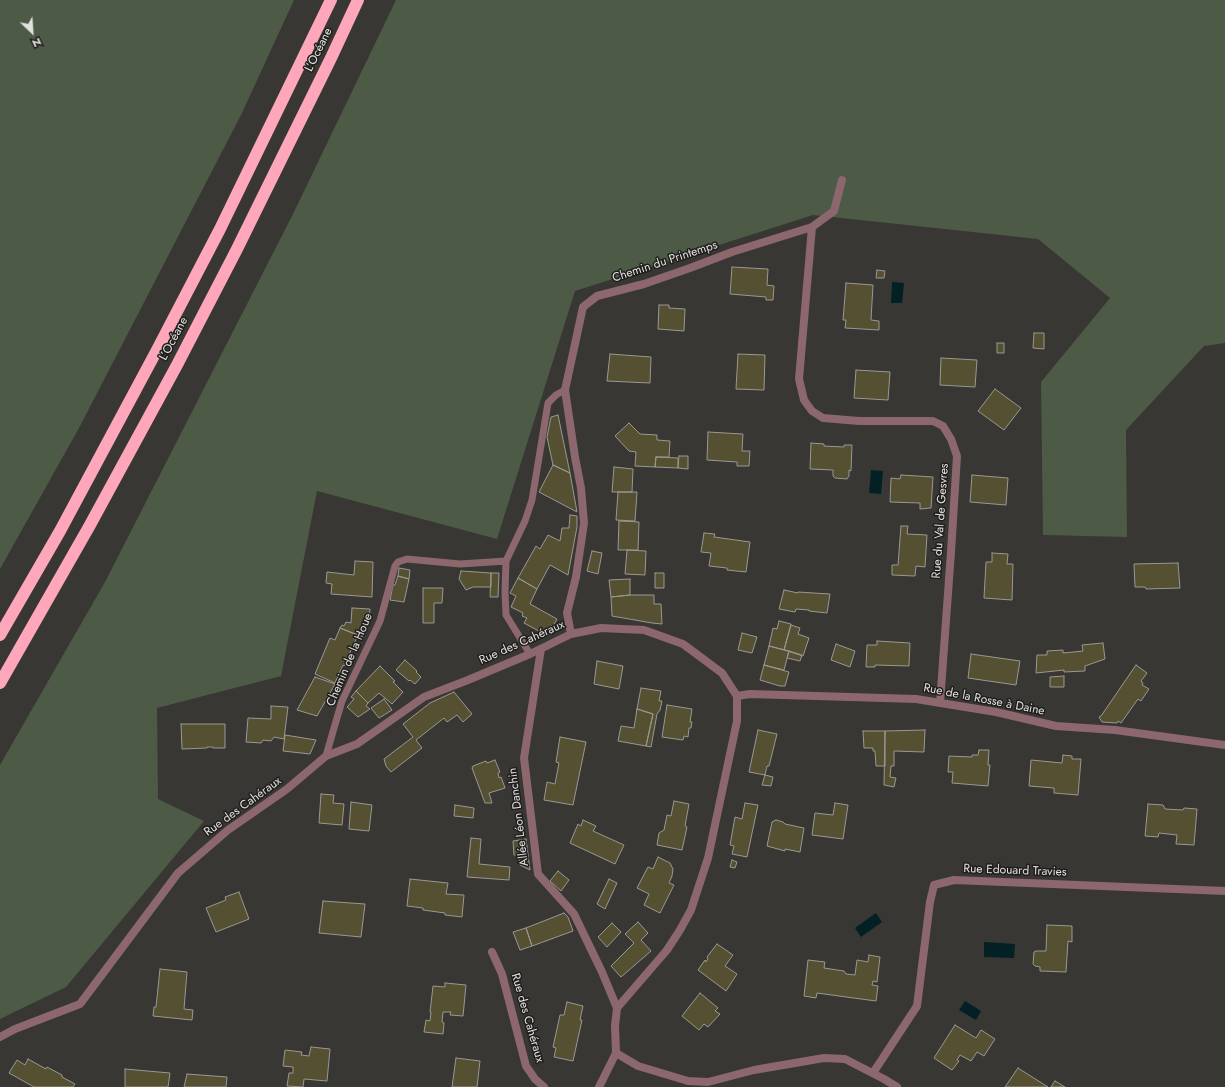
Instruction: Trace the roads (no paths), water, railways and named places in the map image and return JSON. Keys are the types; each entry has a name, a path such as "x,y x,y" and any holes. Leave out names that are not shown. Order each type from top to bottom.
{"highway":[{"name":"L’Océane","path":"0,635 60,531 220,229 331,0"},
{"name":"L’Océane","path":"0,684 86,532 180,358 240,242 358,0"}],"street":[{"name":"Chemin du Printemps","path":"571,634 567,612 576,577 584,523 581,488 565,390 583,307 597,296 644,284 732,252 812,227 834,210 842,180"},
{"name":"Rue du Val de Gesvres","path":"812,227 799,379 804,400 812,411 823,418 859,421 933,421 943,426 951,439 957,456 940,703"},
{"name":"Rue des Cahéraux","path":"0,1037 15,1029 80,1004 178,873 228,830 288,789 326,756 357,744 424,697 530,654 571,634 601,628 644,630 683,644 722,673 737,696"},
{"name":"Allée Léon Danchin","path":"541,649 524,758 538,874 574,914 602,972 617,1008"},
{"name":"Rue de la Rosse à Daine","path":"737,696 750,694 916,699 996,712 1056,726 1116,730 1225,745"},
{"path":"599,1087 616,1053 615,1026 617,1008 667,950 691,910 708,858 737,721 737,696"},
{"name":"Rue Edouard Travies","path":"873,1073 917,1006 930,902 934,886 954,880 1225,891"},
{"name":"Rue des Cahéraux","path":"492,952 502,974 526,1066 535,1079 544,1087"},
{"path":"616,1053 638,1066 688,1082 708,1082 754,1070 824,1058 845,1059 897,1087"}],"lane":[{"path":"530,654 506,615 506,561 525,521 532,500 548,403 556,395 565,390"},
{"name":"Chemin de la Houe","path":"326,756 342,702 380,621 396,564 408,559 460,564 506,561"}],"water":[{"path":"892,282 904,283 902,303 891,303"},
{"path":"871,470 883,471 881,494 869,493"},
{"path":"876,913 882,922 861,937 855,928"},
{"path":"984,942 1015,944 1014,958 984,957"},
{"path":"965,1001 981,1011 976,1020 959,1010"}]}
